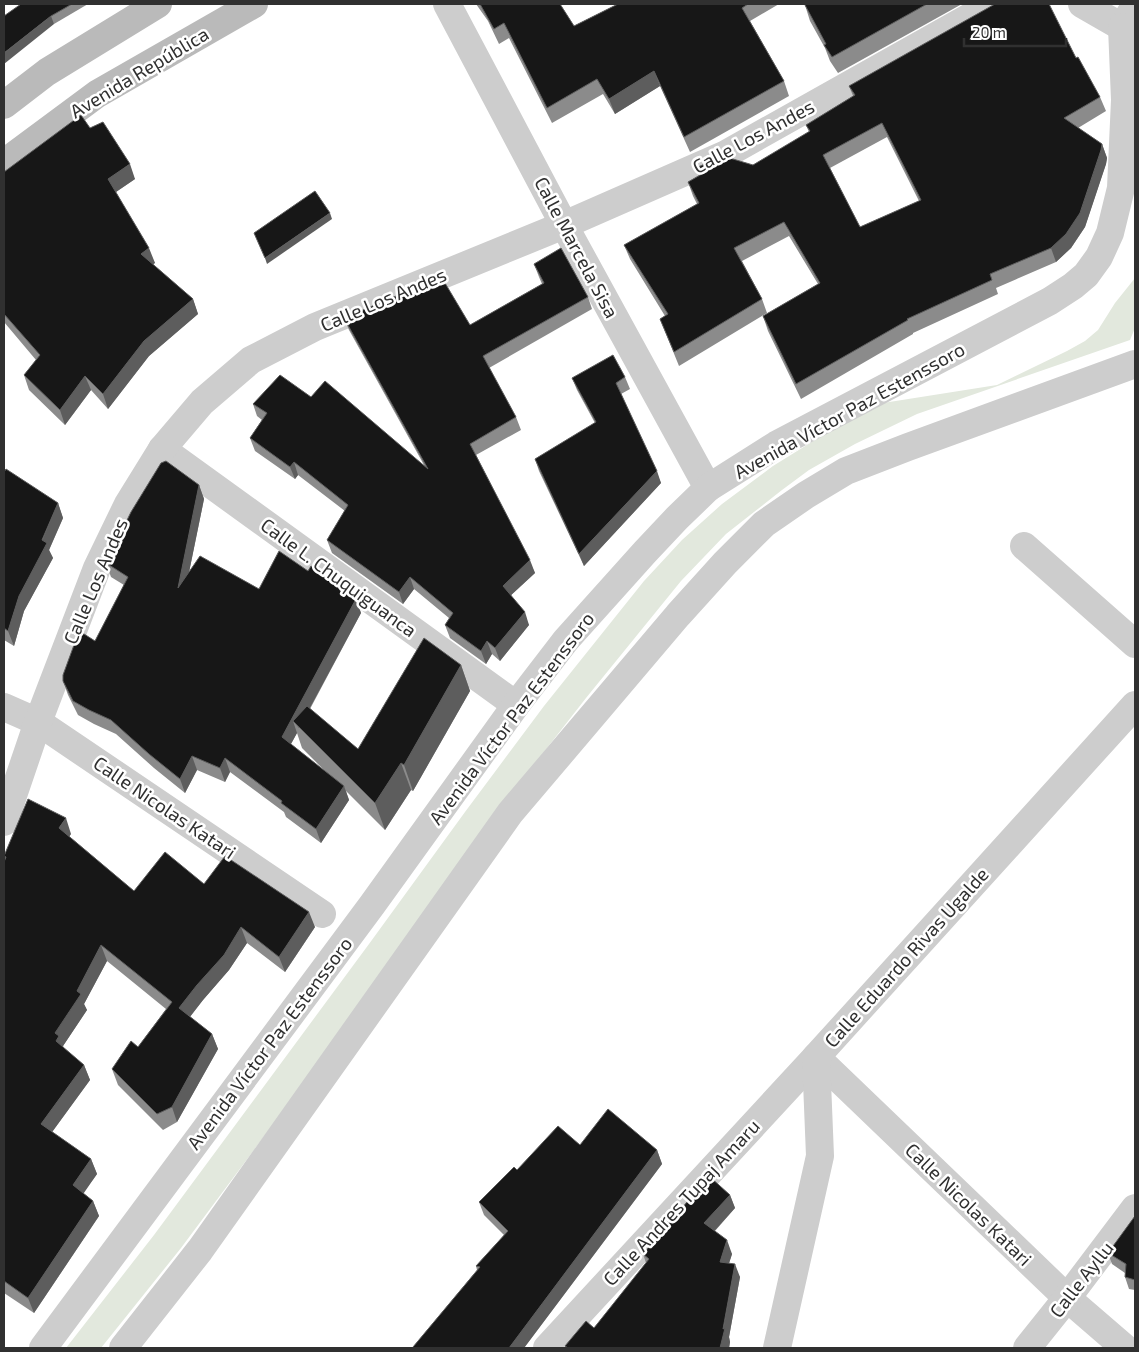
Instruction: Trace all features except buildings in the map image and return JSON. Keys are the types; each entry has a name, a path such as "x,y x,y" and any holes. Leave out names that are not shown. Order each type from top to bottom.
{"main road":[{"path":"4,105 47,72 158,4"},
{"name":"Avenida República","path":"4,163 97,94 254,4"}],"street":[{"name":"Calle Marcela Sisa","path":"448,4 564,225 708,488"},
{"name":"Calle Los Andes","path":"4,822 38,722 97,568 128,504 162,449 202,402 251,360 315,328 564,225 726,154 993,4"},
{"path":"1082,4 1129,16"},
{"name":"Avenida Víctor Paz Estenssoro","path":"43,1348 360,921 516,705 566,640 677,518 708,488 776,445 1042,305 1073,286 1086,275 1099,256 1110,233 1121,188 1129,16"},
{"path":"123,1348 200,1250 510,813 678,615 725,563 764,524 846,470 1135,364"},
{"name":"Calle L. Chuquiguanca","path":"162,449 516,705"},
{"path":"1024,546 1135,644"},
{"name":"Calle Eduardo Rivas Ugalde","path":"777,1348 820,1156 816,1056 1135,705"},
{"name":"Calle Nicolas Katari","path":"4,707 38,722 322,914"},
{"name":"Calle Nicolas Katari","path":"816,1056 1067,1298 1125,1348"},
{"name":"Calle Andres Tupaj Amaru","path":"547,1348 816,1056"},
{"name":"Calle Ayllu","path":"1027,1348 1135,1208"}],"shaded area":[{"path":"1135,278 1135,328 1130,340 917,414 855,444 809,470 726,534 681,581 540,757 364,1002 181,1248 101,1348 66,1348 154,1235 544,706 644,581 682,540 722,504 773,466 831,430 883,403 997,385 1085,341 1098,330 1115,303"}]}
